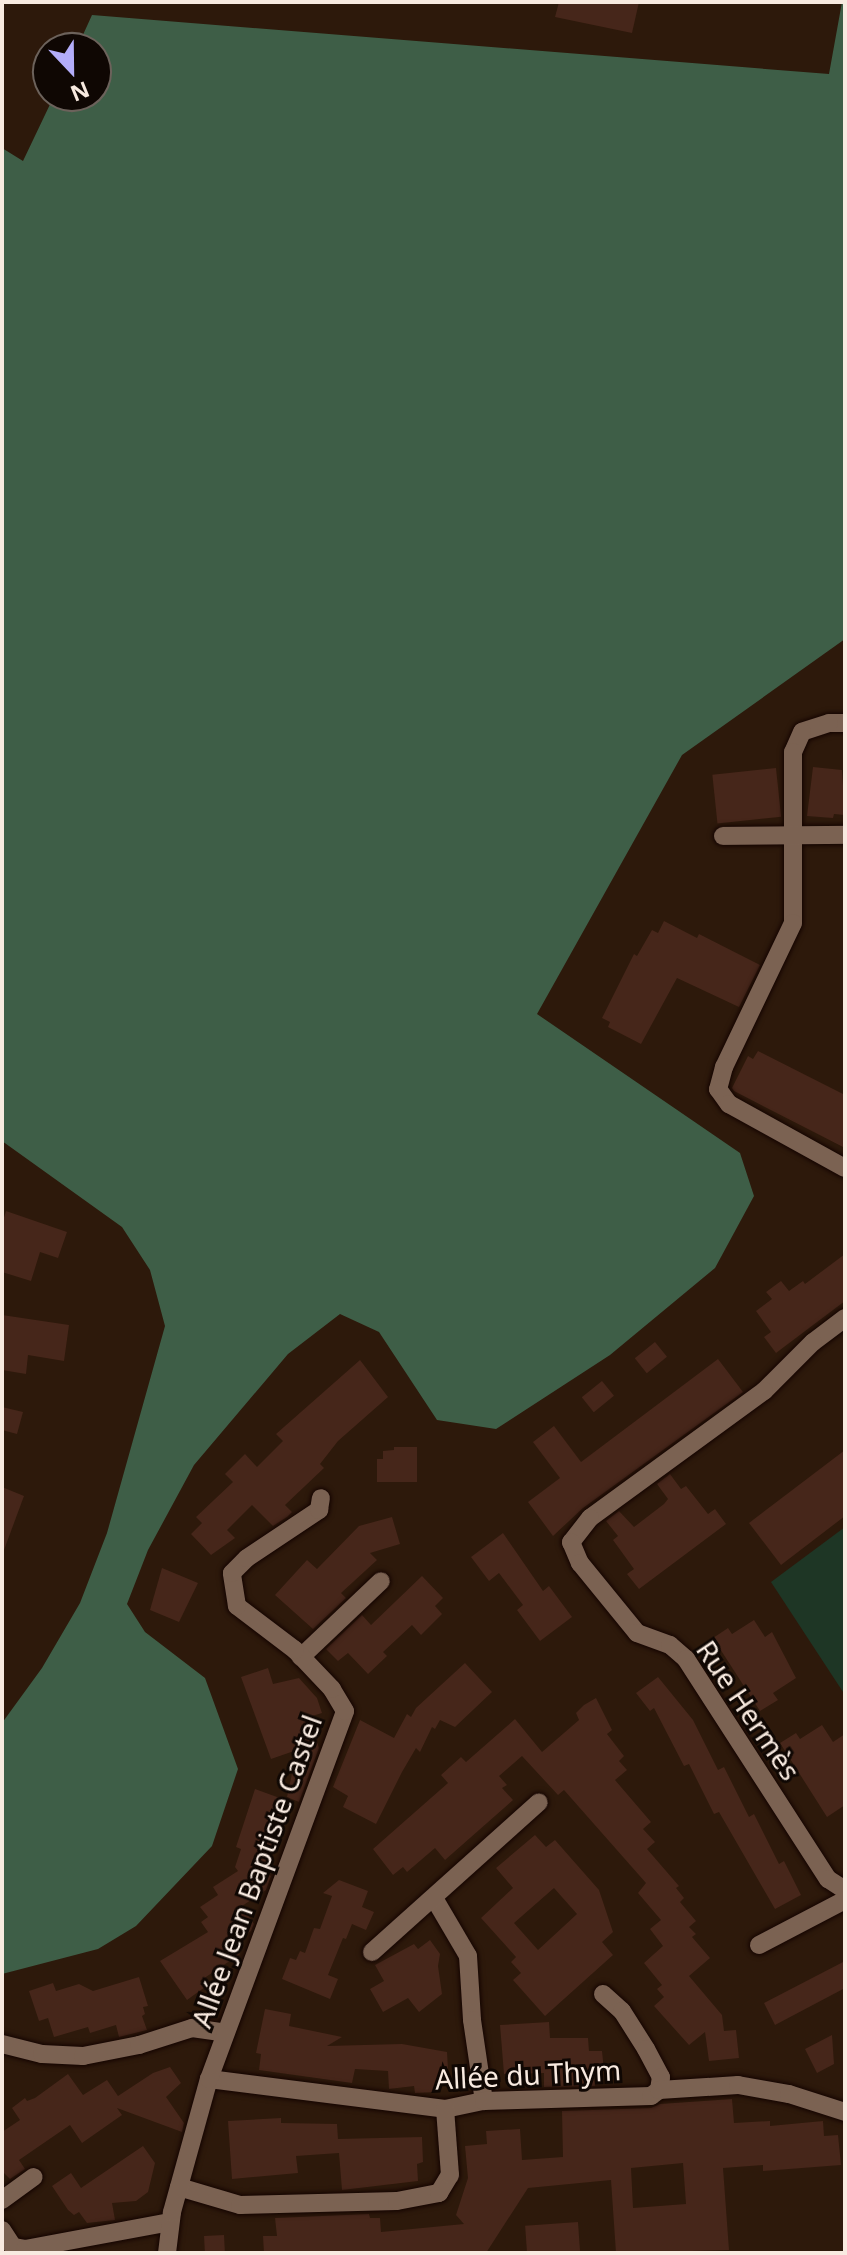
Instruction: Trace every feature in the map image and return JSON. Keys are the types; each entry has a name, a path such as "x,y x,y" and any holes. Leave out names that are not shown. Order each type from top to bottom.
{"street":[{"path":"845,723 829,723 802,732 793,752 793,923 724,1067 718,1089 729,1104 845,1168"},
{"path":"723,836 794,833 845,835"},
{"name":"Rue Hermès","path":"845,1318 813,1342 764,1391 590,1518 571,1542 580,1563 637,1633 670,1645 686,1659 828,1879 845,1890"},
{"name":"Allée Jean Baptiste Castel","path":"167,2253 170,2222 209,2079 345,1711 332,1689 301,1657 237,1606 232,1573 247,1558 319,1510 321,1498"},
{"path":"301,1657 381,1581"},
{"path":"372,1952 539,1802"},
{"path":"434,1898 468,1956 472,2020 484,2101"},
{"path":"759,1945 845,1900"},
{"path":"603,1994 622,2011 646,2049 661,2077 659,2090"},
{"path":"2,2044 42,2054 83,2056 139,2045 192,2028 226,2033"},
{"name":"Allée du Thym","path":"209,2079 445,2109 484,2101 651,2096 659,2090 738,2085 789,2094 845,2112"},
{"path":"179,2187 240,2205 397,2201 439,2193 450,2175 445,2109"},
{"path":"2,2200 34,2177"},
{"path":"2,2230 13,2247 25,2249 170,2222"}],"green space":[{"path":"842,2 845,2 845,639 682,755 537,1014 740,1153 754,1196 715,1268 610,1355 496,1429 437,1420 379,1332 340,1314 288,1354 194,1465 148,1550 127,1604 145,1632 205,1678 238,1769 212,1846 136,1926 98,1949 2,1974 2,1723 42,1668 80,1603 107,1533 165,1326 150,1270 122,1227 2,1141 2,148 23,161 46,112 112,112 112,32 84,32 92,15 829,74"},
{"path":"845,1527 845,1695 771,1582"}],"building":[{"path":"559,2 639,2 632,33 555,17"},
{"path":"813,767 842,770 845,815 834,814 833,818 807,816"},
{"path":"776,768 781,817 717,823 712,775"},
{"path":"664,921 697,938 699,934 760,965 739,1007 677,978 641,1044 608,1027 610,1022 602,1018 634,954 637,956 652,930 658,933"},
{"path":"758,1051 845,1095 845,1148 734,1091 732,1088 748,1056 753,1059"},
{"path":"6,1211 67,1232 58,1258 40,1252 31,1281 2,1272 2,1224"},
{"path":"845,1254 845,1301 776,1353 764,1337 771,1332 756,1311 772,1299 766,1292 781,1281 789,1291 803,1281 805,1284"},
{"path":"2,1315 69,1325 64,1361 28,1355 26,1374 2,1370"},
{"path":"655,1342 667,1357 647,1373 635,1358"},
{"path":"718,1359 743,1392 583,1508 553,1536 528,1502 560,1478 533,1442 554,1426 581,1462"},
{"path":"360,1360 388,1397 338,1441 320,1464 324,1468 285,1505 292,1512 287,1517 273,1526 252,1505 227,1530 235,1538 211,1555 191,1534 202,1523 196,1517 233,1482 225,1474 245,1454 257,1467 283,1441 276,1434"},
{"path":"602,1381 614,1396 594,1412 582,1397"},
{"path":"2,1407 23,1412 17,1434 2,1430"},
{"path":"394,1447 417,1447 417,1482 377,1482 377,1459 383,1459 383,1451 394,1450"},
{"path":"845,1450 845,1516 781,1565 749,1523"},
{"path":"670,1474 681,1489 686,1486 708,1514 715,1509 726,1524 639,1589 627,1574 634,1569 613,1540 618,1536 606,1521 619,1511 634,1527 668,1499 657,1484"},
{"path":"2,1487 24,1496 4,1550 2,1549"},
{"path":"392,1517 400,1544 370,1553 377,1560 341,1593 346,1598 313,1629 275,1595 307,1560 317,1569 359,1526"},
{"path":"503,1533 543,1591 549,1586 572,1617 540,1641 517,1610 523,1605 499,1573 489,1581 471,1557"},
{"path":"162,1568 198,1583 179,1622 150,1610"},
{"path":"422,1576 443,1598 435,1606 442,1614 421,1635 412,1625 383,1652 387,1656 368,1674 348,1653 338,1661 326,1649 362,1615 371,1625"},
{"path":"754,1620 765,1637 772,1632 796,1678 773,1693 778,1700 760,1711 713,1638 728,1628 732,1634"},
{"path":"465,1663 492,1692 455,1727 440,1720 435,1729 432,1727 420,1752 416,1748 402,1772 376,1824 343,1807 348,1796 333,1787 360,1720 394,1738 407,1714 411,1717 416,1708"},
{"path":"268,1668 273,1684 299,1678 317,1698 322,1713 309,1717 319,1748 299,1802 287,1797 297,1750 271,1759 241,1677"},
{"path":"658,1677 693,1720 718,1770 724,1767 749,1817 754,1814 779,1864 784,1861 801,1895 775,1909 719,1812 714,1814 689,1764 684,1766 654,1708 650,1711 636,1693"},
{"path":"596,1698 612,1730 607,1734 624,1756 619,1761 627,1770 615,1780 651,1822 643,1829 655,1842 647,1849 679,1886 676,1888 684,1898 680,1902 696,1921 689,1927 696,1934 692,1937 710,1958 689,1976 722,2015 724,2031 736,2030 739,2058 709,2061 705,2032 689,2045 654,2006 664,1997 657,1989 662,1985 644,1963 663,1946 650,1929 661,1920 638,1893 646,1883 564,1790 558,1795 522,1756 499,1776 507,1785 502,1788 513,1800 445,1860 435,1848 407,1872 403,1867 393,1875 373,1849 448,1783 441,1775 461,1757 466,1762 515,1719 542,1752 579,1720 576,1713 584,1705"},
{"path":"822,1725 833,1742 845,1734 845,1805 827,1817 780,1743 796,1733 800,1739"},
{"path":"255,1789 288,1801 262,1872 271,1876 266,1890 242,1906 254,1924 251,1931 233,1943 240,1954 200,1981 205,1987 187,2000 160,1961 208,1932 201,1922 208,1917 200,1907 218,1895 213,1887 238,1871 235,1867 241,1849 236,1847"},
{"path":"535,1835 546,1847 555,1840 599,1890 613,1932 602,1942 613,1955 545,2016 513,1980 521,1973 511,1962 516,1957 481,1918 513,1888 496,1868","holes":["554,1888 577,1914 538,1950 514,1923"]},
{"path":"339,1880 368,1891 362,1907 374,1912 366,1930 352,1924 346,1939 343,1938 328,1975 338,1979 330,1999 282,1979 290,1958 296,1960 300,1951 305,1953 314,1928 320,1929 332,1896 323,1893"},
{"path":"430,1940 440,1954 438,1966 442,1994 419,2012 408,1998 383,2012 370,1989 384,1981 375,1965 414,1944 418,1949"},
{"path":"845,1961 845,1988 775,2025 764,2003"},
{"path":"139,1977 148,2006 143,2007 145,2014 142,2016 147,2030 119,2037 116,2025 90,2033 88,2027 54,2037 48,2018 39,2021 29,1991 53,1983 56,1991 79,1984 93,1991"},
{"path":"265,2009 291,2014 289,2026 342,2037 327,2046 402,2044 447,2052 448,2069 440,2070 441,2087 437,2087 437,2092 415,2093 414,2086 389,2089 388,2071 355,2069 352,2083 259,2070 261,2054 256,2053"},
{"path":"549,2022 550,2038 588,2038 589,2051 602,2051 604,2070 593,2071 595,2086 544,2087 544,2073 504,2074 500,2025"},
{"path":"832,2035 834,2064 817,2073 805,2049"},
{"path":"170,2067 181,2083 166,2097 184,2123 182,2132 117,2108 122,2115 82,2143 70,2125 19,2160 25,2169 10,2179 2,2171 2,2132 20,2120 12,2108 25,2098 27,2101 35,2098 68,2074 83,2095 107,2080 118,2096 153,2073"},
{"path":"732,2099 734,2123 770,2121 770,2126 823,2121 824,2136 838,2135 841,2165 763,2171 763,2165 723,2168 729,2250 616,2253 611,2180 528,2188 486,2253 264,2253 263,2236 277,2236 275,2218 369,2214 370,2218 380,2218 381,2232 464,2224 456,2215 468,2178 465,2146 487,2144 486,2131 520,2129 522,2160 563,2157 562,2111 651,2108 660,2104","holes":["683,2163 686,2204 633,2208 631,2168"]},
{"path":"281,2118 281,2123 337,2124 338,2139 422,2137 423,2162 417,2164 418,2181 342,2190 339,2153 296,2156 298,2173 232,2179 228,2121"},
{"path":"143,2146 155,2163 148,2192 136,2201 112,2203 115,2220 87,2223 79,2212 74,2215 68,2210 52,2186 71,2173 81,2188"},
{"path":"578,2222 580,2253 527,2253 525,2226"},
{"path":"224,2235 225,2253 205,2253 204,2236"}]}
